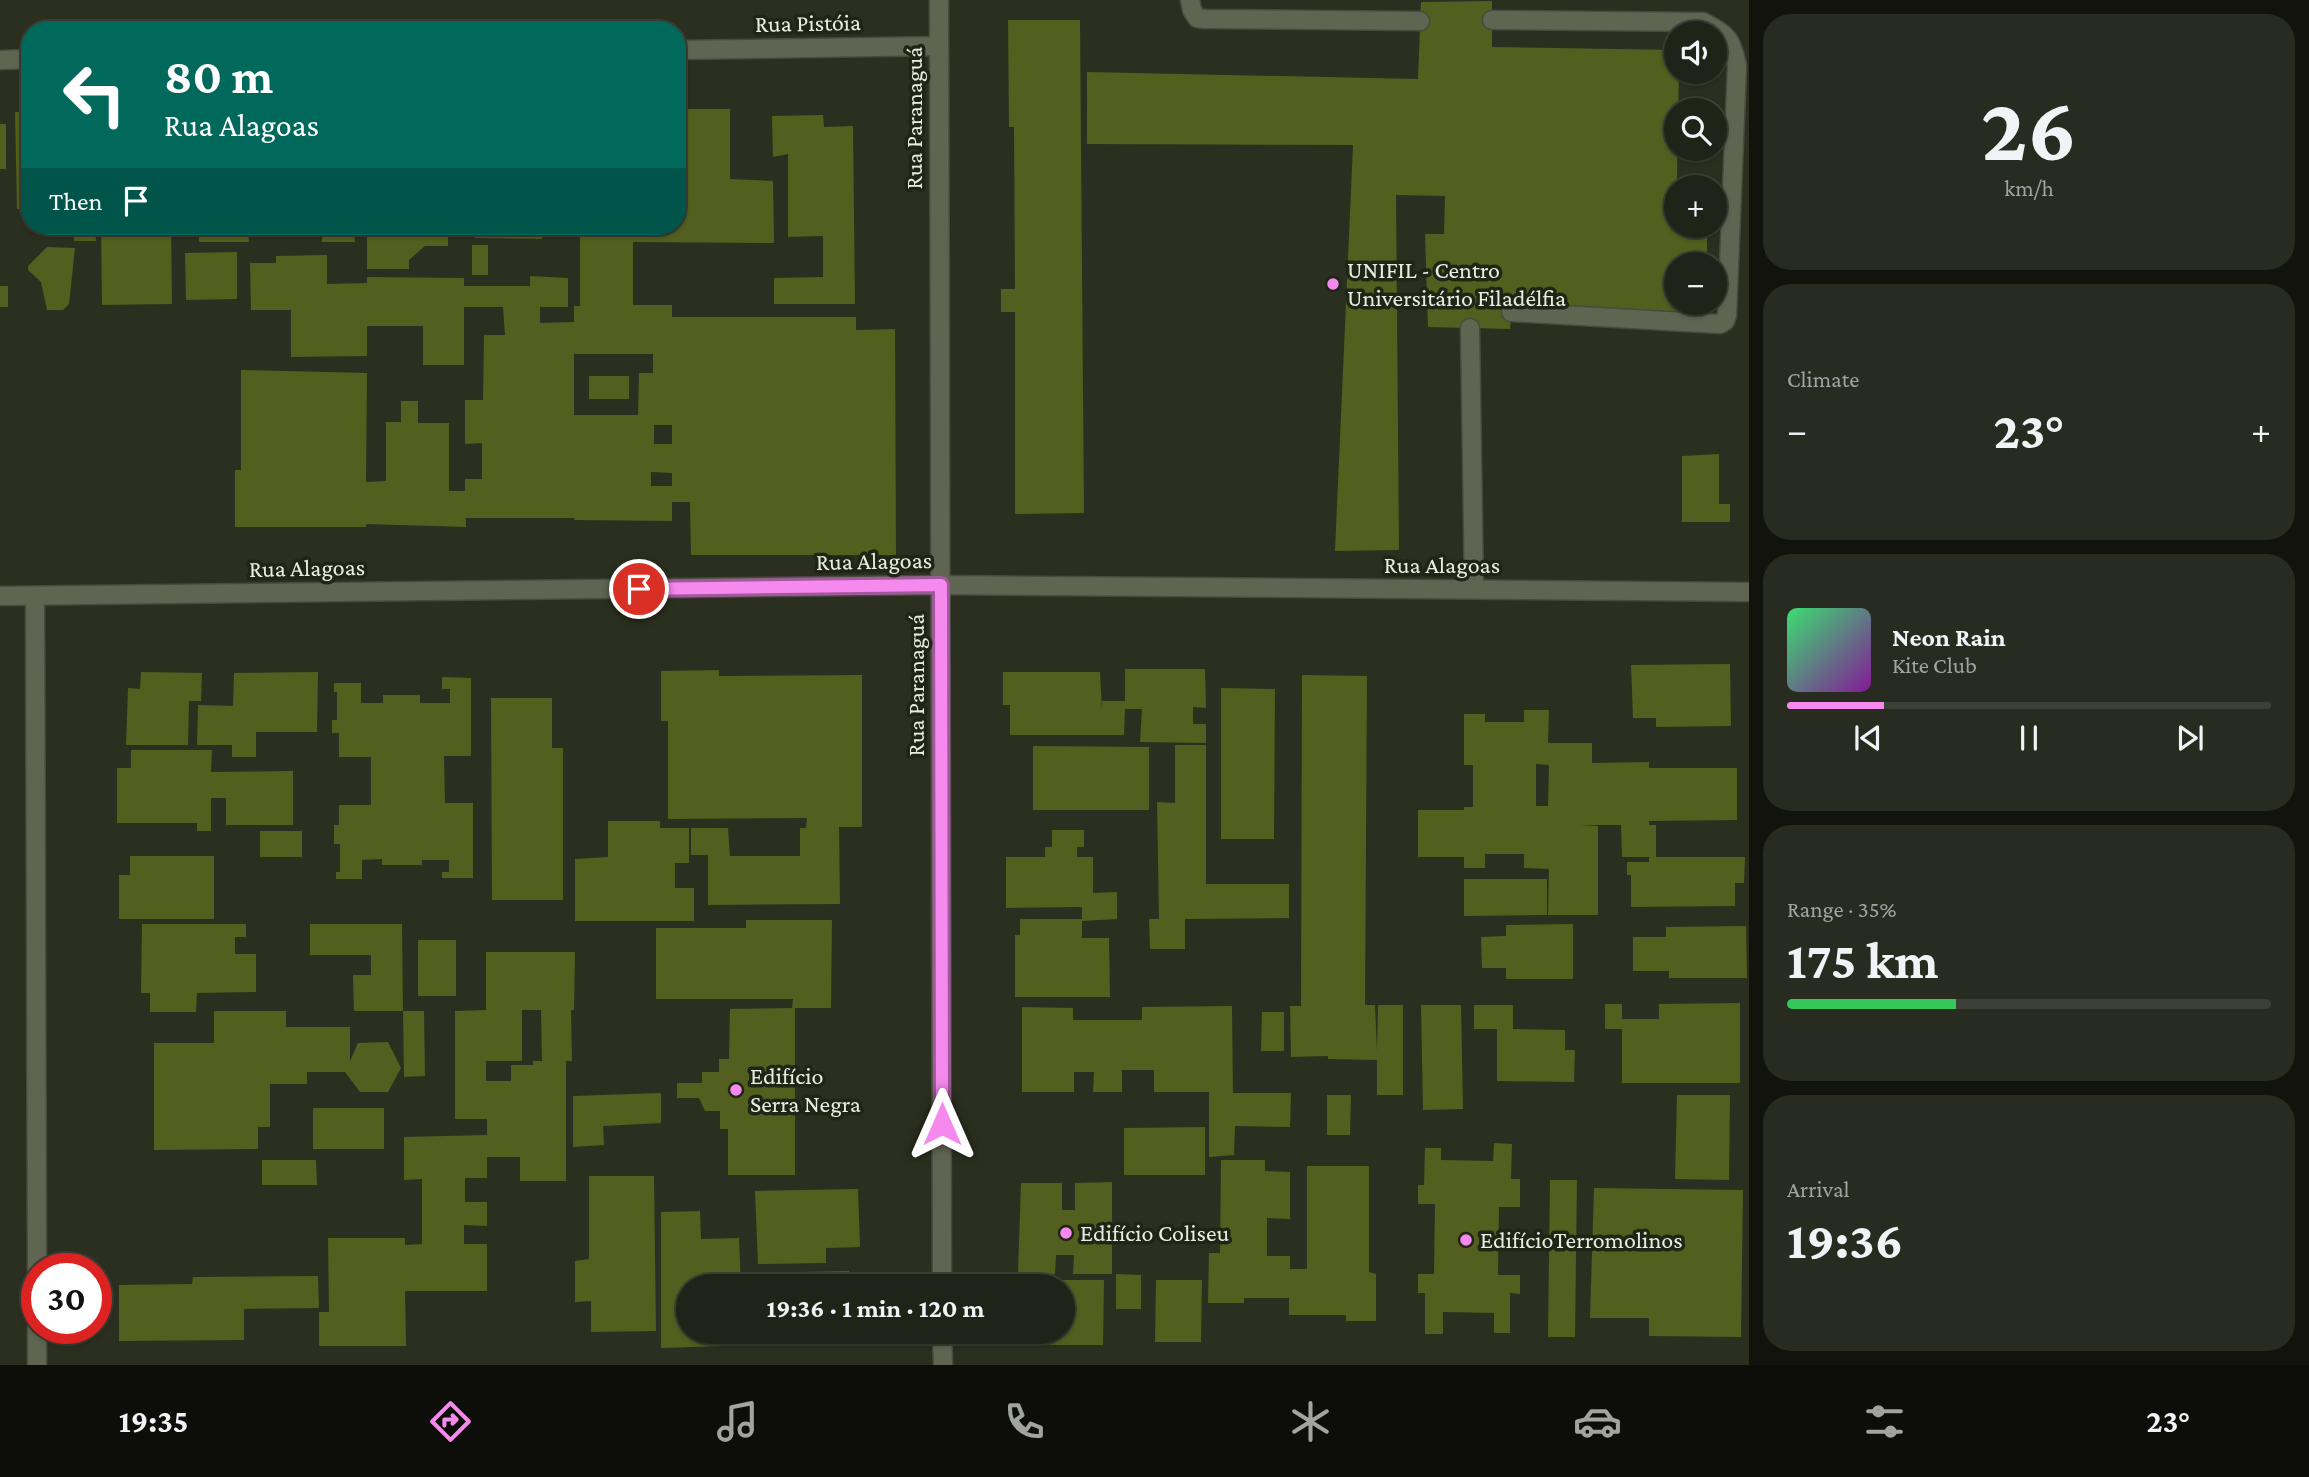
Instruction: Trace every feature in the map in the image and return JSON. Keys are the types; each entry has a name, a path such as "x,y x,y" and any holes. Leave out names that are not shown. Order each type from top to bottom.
{"street":[{"name":"Rua Paranaguá","path":"939,0 942,1274"},
{"path":"1190,0 1197,18 1205,19 1420,21"},
{"path":"1492,20 1703,22 1724,34 1733,45 1737,66 1725,321 1720,324 1665,322 1511,312"},
{"name":"Rua Pistóia","path":"686,50 939,46"},
{"path":"0,60 21,59"},
{"path":"1470,328 1474,590"},
{"name":"Rua Alagoas","path":"0,596 941,585 1749,592"},
{"path":"35,596 37,1253"},
{"path":"37,1344 37,1365"},
{"path":"943,1344 943,1365"}],"building":[{"path":"1492,1 1492,47 1664,50 1664,84 1679,84 1678,98 1664,98 1664,161 1677,161 1677,175 1664,175 1664,238 1707,238 1707,252 1664,252 1664,315 1706,315 1706,319 1512,304 1510,329 1428,327 1425,234 1444,234 1445,196 1396,195 1399,550 1335,551 1353,145 1087,144 1087,72 1418,79 1421,2"},
{"path":"1008,20 1080,20 1084,513 1015,514 1015,312 1001,312 1001,289 1015,289 1014,127 1009,127"},
{"path":"686,109 730,109 730,179 773,181 774,243 633,242 633,305 672,305 672,317 856,317 856,330 895,329 896,555 691,555 690,502 672,502 672,521 466,518 466,527 366,524 366,527 235,527 235,470 241,470 241,370 367,373 366,482 386,481 386,422 401,422 401,401 418,401 418,423 449,423 449,491 465,491 465,479 482,479 482,443 465,444 465,400 483,400 484,335 505,335 503,307 464,307 464,365 423,365 423,326 367,326 367,356 291,357 291,310 251,310 250,263 276,263 276,256 327,255 327,284 367,283 367,277 464,278 464,286 530,286 530,276 568,278 568,307 540,307 540,323 574,322 574,306 580,306 580,235 686,235","holes":["574,354 653,354 653,373 639,373 638,415 574,415","654,425 672,425 672,444 654,444","651,472 672,473 672,486 651,486"]},
{"path":"15,112 21,112 21,209 17,209"},
{"path":"823,115 824,127 853,126 855,304 774,304 774,278 823,277 823,236 788,237 788,154 773,157 772,116"},
{"path":"0,124 6,124 6,169 0,169"},
{"path":"74,235 96,235 96,241 74,241"},
{"path":"101,235 171,235 172,304 102,305"},
{"path":"199,235 248,235 249,242 199,242"},
{"path":"294,235 354,235 355,242 322,242 322,236"},
{"path":"367,235 448,235 448,246 425,246 409,260 409,269 367,269"},
{"path":"475,235 542,235 542,239 475,238"},
{"path":"472,245 488,245 488,275 472,275"},
{"path":"47,247 75,248 69,304 63,310 47,310 41,282 28,270 28,266"},
{"path":"237,252 237,299 186,300 185,253"},
{"path":"0,286 8,286 8,307 0,307"},
{"path":"589,376 629,376 629,399 589,399"},
{"path":"1719,454 1719,504 1730,504 1730,522 1682,522 1682,456"},
{"path":"1730,664 1731,726 1656,727 1656,718 1633,718 1631,665"},
{"path":"1125,669 1205,669 1206,708 1193,707 1193,724 1206,724 1206,743 1140,742 1142,709 1125,709 1124,735 1010,735 1010,705 1003,705 1003,672 1100,672 1102,710 1102,701 1125,701"},
{"path":"719,670 719,676 862,675 862,827 839,827 840,904 708,905 708,855 691,855 691,828 728,828 730,856 800,856 800,828 806,828 807,818 668,819 668,721 661,721 661,671"},
{"path":"141,672 202,673 201,701 189,701 188,745 126,745 128,688 140,689"},
{"path":"318,672 317,732 256,732 256,757 232,757 232,745 197,745 198,705 233,706 234,673"},
{"path":"1302,675 1367,676 1365,1005 1375,1005 1377,1051 1378,1005 1403,1005 1403,1095 1377,1095 1377,1060 1328,1059 1328,1056 1291,1057 1290,1006 1301,1006"},
{"path":"442,677 471,678 471,756 444,756 445,803 473,803 473,878 442,878 442,872 449,872 449,860 422,860 422,865 382,865 382,859 362,860 362,879 336,879 336,872 340,872 340,844 334,844 334,825 339,825 339,805 371,805 371,757 339,757 339,733 332,733 332,720 337,720 337,692 334,692 334,683 361,683 361,703 383,703 383,695 420,695 420,703 450,703 450,689 442,689"},
{"path":"1221,688 1275,689 1274,839 1221,839"},
{"path":"491,698 552,698 552,748 563,748 563,900 492,900"},
{"path":"1524,710 1549,710 1548,743 1592,743 1592,763 1649,762 1649,768 1737,768 1737,820 1649,821 1649,825 1656,825 1656,857 1745,857 1744,883 1735,883 1735,906 1631,907 1631,875 1627,875 1627,862 1649,862 1649,857 1622,857 1621,825 1580,825 1598,826 1598,915 1548,915 1549,869 1524,868 1524,854 1485,854 1485,868 1464,868 1464,857 1418,857 1418,810 1464,810 1464,807 1473,807 1473,765 1464,765 1464,714 1485,714 1485,722 1524,722","holes":["1536,764 1549,765 1548,806 1536,806"]},
{"path":"1175,745 1206,745 1206,884 1289,884 1289,918 1185,919 1185,949 1150,949 1149,919 1159,919 1157,802 1175,803"},
{"path":"1033,746 1149,747 1149,810 1033,810"},
{"path":"131,750 212,750 211,772 293,771 293,825 226,825 226,798 211,798 211,831 197,831 197,823 117,823 117,768 131,768"},
{"path":"608,821 660,821 660,828 689,828 689,863 675,863 675,888 694,888 694,921 575,921 575,859 608,857"},
{"path":"1052,830 1084,830 1084,847 1077,847 1077,857 1093,857 1093,893 1117,892 1117,919 1082,921 1082,938 1109,938 1110,997 1015,997 1015,935 1020,935 1020,919 1082,919 1082,907 1006,908 1006,857 1045,857 1045,847 1052,847"},
{"path":"260,831 302,831 302,857 260,857"},
{"path":"130,856 214,856 214,919 119,919 119,875 130,875"},
{"path":"1464,879 1547,879 1547,915 1464,916"},
{"path":"746,920 832,920 831,1008 795,1008 795,1175 728,1175 728,1129 720,1129 720,1111 705,1111 699,1098 677,1098 677,1083 702,1083 702,1072 719,1072 719,1059 729,1059 730,1009 792,1008 793,999 656,999 656,928 746,928"},
{"path":"142,924 246,924 246,937 235,937 235,954 256,954 256,992 197,993 196,1012 150,1012 150,993 141,993"},
{"path":"310,924 402,924 403,1011 354,1011 353,975 371,975 371,955 310,955"},
{"path":"1573,924 1573,979 1506,979 1506,968 1482,968 1481,937 1506,936 1506,925"},
{"path":"1746,926 1747,978 1669,978 1669,971 1633,971 1633,937 1666,937 1666,927"},
{"path":"418,940 456,940 456,996 418,996"},
{"path":"486,952 575,952 574,1010 571,1010 572,1061 566,1061 566,1181 520,1181 520,1157 487,1157 487,1178 465,1178 465,1202 487,1202 487,1226 464,1225 464,1244 487,1244 487,1291 405,1291 406,1346 319,1346 319,1312 329,1312 328,1238 405,1238 405,1245 422,1244 422,1179 404,1180 404,1137 487,1135 487,1119 455,1119 455,1011 486,1010","holes":["522,1010 541,1010 542,1061 533,1061 533,1065 511,1065 511,1081 486,1081 486,1061 522,1061"]},
{"path":"1740,1003 1740,1083 1622,1083 1622,1029 1605,1029 1605,1004 1622,1004 1622,1019 1659,1019 1659,1004"},
{"path":"1421,1005 1461,1005 1463,1109 1423,1110"},
{"path":"1474,1005 1513,1005 1513,1029 1565,1030 1565,1050 1575,1050 1574,1082 1497,1081 1497,1029 1474,1029"},
{"path":"1232,1006 1233,1093 1291,1093 1290,1127 1235,1126 1234,1155 1209,1157 1209,1092 1154,1092 1154,1070 1122,1070 1122,1092 1093,1092 1094,1072 1074,1072 1074,1092 1022,1092 1022,1007 1073,1008 1073,1020 1142,1020 1142,1007"},
{"path":"214,1011 286,1011 286,1027 350,1027 350,1061 358,1043 388,1042 401,1068 388,1092 360,1092 345,1072 307,1072 307,1084 270,1084 270,1127 258,1127 258,1149 154,1150 154,1043 214,1043"},
{"path":"403,1011 424,1011 425,1076 404,1077"},
{"path":"1262,1012 1284,1012 1284,1051 1261,1051"},
{"path":"661,1093 661,1123 603,1126 604,1145 573,1147 573,1096"},
{"path":"1327,1095 1351,1095 1350,1135 1327,1135"},
{"path":"1677,1095 1730,1095 1729,1180 1675,1179"},
{"path":"313,1108 384,1108 384,1149 313,1149"},
{"path":"1205,1127 1205,1175 1124,1175 1124,1128"},
{"name":"EdifícioTerromolinos","path":"1494,1143 1512,1144 1511,1179 1520,1179 1520,1207 1499,1207 1498,1275 1520,1275 1520,1294 1510,1293 1510,1333 1494,1333 1494,1313 1443,1312 1443,1334 1425,1334 1425,1293 1418,1293 1418,1274 1434,1274 1435,1204 1418,1204 1418,1185 1424,1185 1425,1148 1441,1148 1441,1160 1493,1161"},
{"path":"262,1160 316,1160 317,1185 262,1185"},
{"path":"1221,1160 1265,1160 1265,1171 1290,1172 1290,1219 1267,1218 1267,1256 1290,1256 1290,1269 1307,1269 1307,1166 1369,1166 1369,1272 1376,1274 1376,1321 1346,1321 1346,1315 1289,1315 1289,1298 1244,1298 1244,1303 1208,1303 1209,1253 1220,1253"},
{"path":"589,1176 654,1176 656,1331 591,1332 591,1301 575,1302 575,1261 589,1259"},
{"path":"1550,1180 1577,1180 1575,1337 1548,1337"},
{"name":"Edifício Coliseu","path":"1112,1182 1112,1274 1073,1274 1074,1255 1056,1255 1055,1274 1018,1273 1021,1183 1062,1183 1062,1210 1075,1210 1075,1183"},
{"path":"1594,1188 1743,1190 1741,1337 1649,1336 1649,1318 1590,1318"},
{"path":"858,1189 860,1247 826,1248 826,1263 758,1264 755,1191"},
{"path":"700,1211 701,1239 739,1238 740,1274 676,1274 676,1344 787,1344 661,1348 661,1212"},
{"path":"849,1271 849,1274 747,1273"},
{"path":"1116,1274 1141,1275 1141,1309 1116,1309"},
{"path":"318,1276 319,1308 244,1309 244,1340 119,1341 119,1285 192,1284 193,1277"},
{"path":"1075,1280 1104,1280 1103,1345 1005,1345 1075,1344"},
{"path":"1156,1280 1202,1280 1201,1342 1155,1342"}],"place":[{"name":"UNIFIL - Centro Universitário Filadélfia","path":"1333,284"},
{"name":"Edifício Serra Negra","path":"736,1090"},
{"name":"Edifício Coliseu","path":"1066,1233"},
{"name":"EdifícioTerromolinos","path":"1466,1240"}],"route":[{"path":"639,589 941,585 942,1124"}]}
